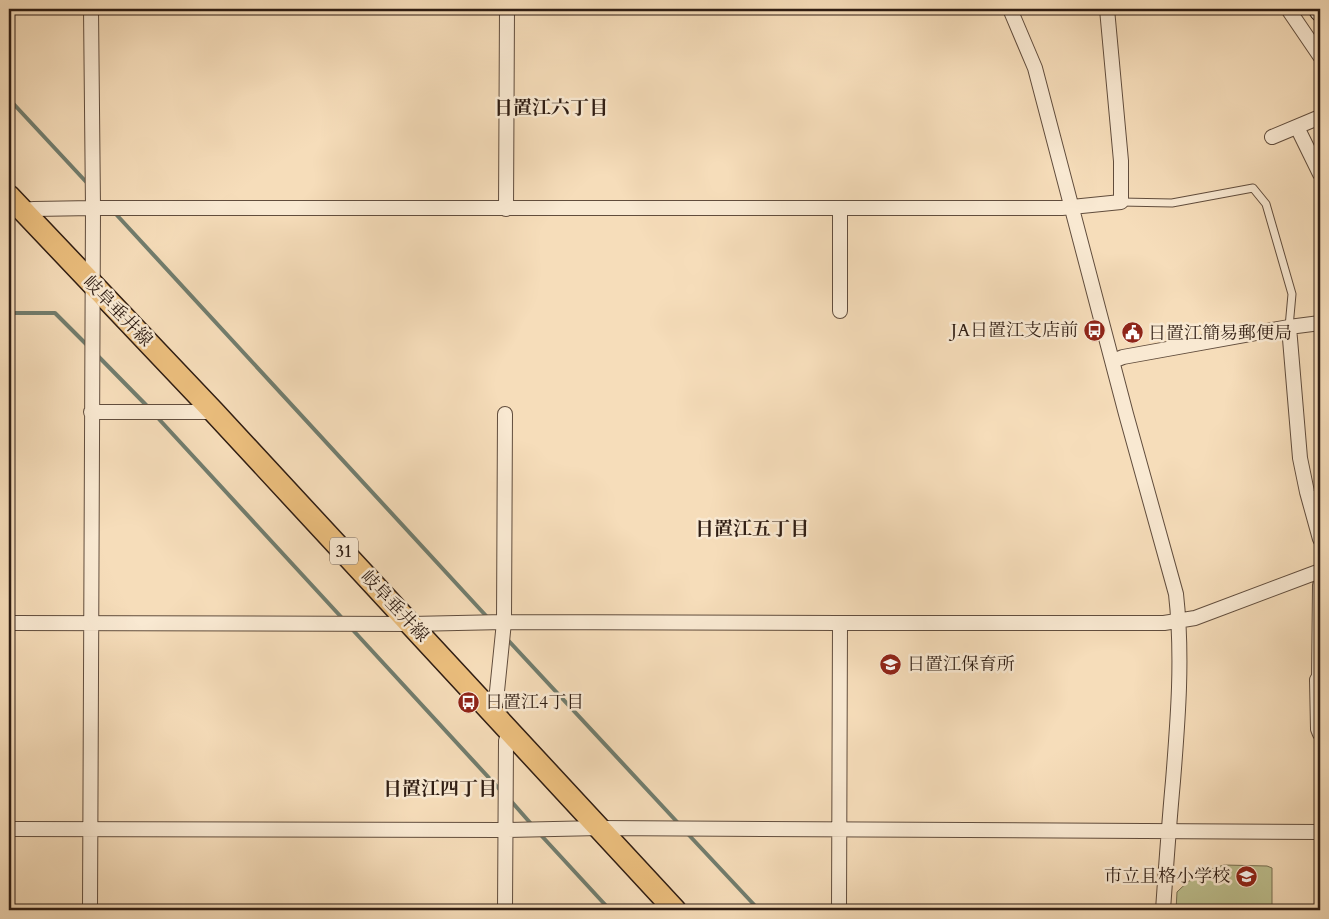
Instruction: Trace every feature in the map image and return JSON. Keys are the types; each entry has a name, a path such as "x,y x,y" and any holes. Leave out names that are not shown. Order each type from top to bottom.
{"main road":[{"name":"岐阜垂井線","path":"13,201 214,412 675,910"}],"street":[{"path":"90,910 93,208 91,9"},
{"path":"506,9 506,209"},
{"path":"1010,9 1036,68 1126,414 1176,594 1180,660 1163,910"},
{"path":"13,201 34,209 1062,208 1121,202 1121,161 1107,9"},
{"path":"1288,9 1320,56"},
{"path":"1272,137 1320,117"},
{"path":"1297,127 1320,174"},
{"path":"840,208 840,311"},
{"path":"1113,361 1123,357 1320,323"},
{"path":"1289,327 1300,458 1320,539"},
{"path":"91,412 214,412"},
{"path":"491,712 496,702 504,622 505,414"},
{"path":"9,623 1164,623 1195,618 1320,571"},
{"path":"1320,585 1318,680 1318,729 1320,734"},
{"path":"840,624 840,910"},
{"path":"505,910 506,741 509,731"},
{"path":"9,829 505,830 600,828 1320,832"}],"lane":[{"path":"1121,202 1172,203 1253,188 1266,204 1292,294 1289,327"}],"green space":[{"path":"1224,865 1267,866 1272,868 1272,910 1176,910 1177,892 1183,886 1210,869"}],"waterway":[{"path":"9,99 89,185"},
{"path":"114,212 489,619"},
{"path":"9,313 55,313 89,347"},
{"path":"96,354 149,408"},
{"path":"157,417 343,619"},
{"path":"351,628 502,792"},
{"path":"507,639 679,824"},
{"path":"511,801 533,826"},
{"path":"539,833 610,910"},
{"path":"687,833 759,910"}],"place":[{"name":"JA日置江支店前","path":"1094,330"},
{"name":"日置江簡易郵便局","path":"1132,333"},
{"name":"日置江保育所","path":"891,664"},
{"name":"日置江4丁目","path":"469,702"},
{"name":"市立且格小学校","path":"1246,876"}],"district":[{"name":"日置江六丁目","path":"551,107"},
{"name":"日置江五丁目","path":"752,528"},
{"name":"日置江四丁目","path":"440,788"}]}
